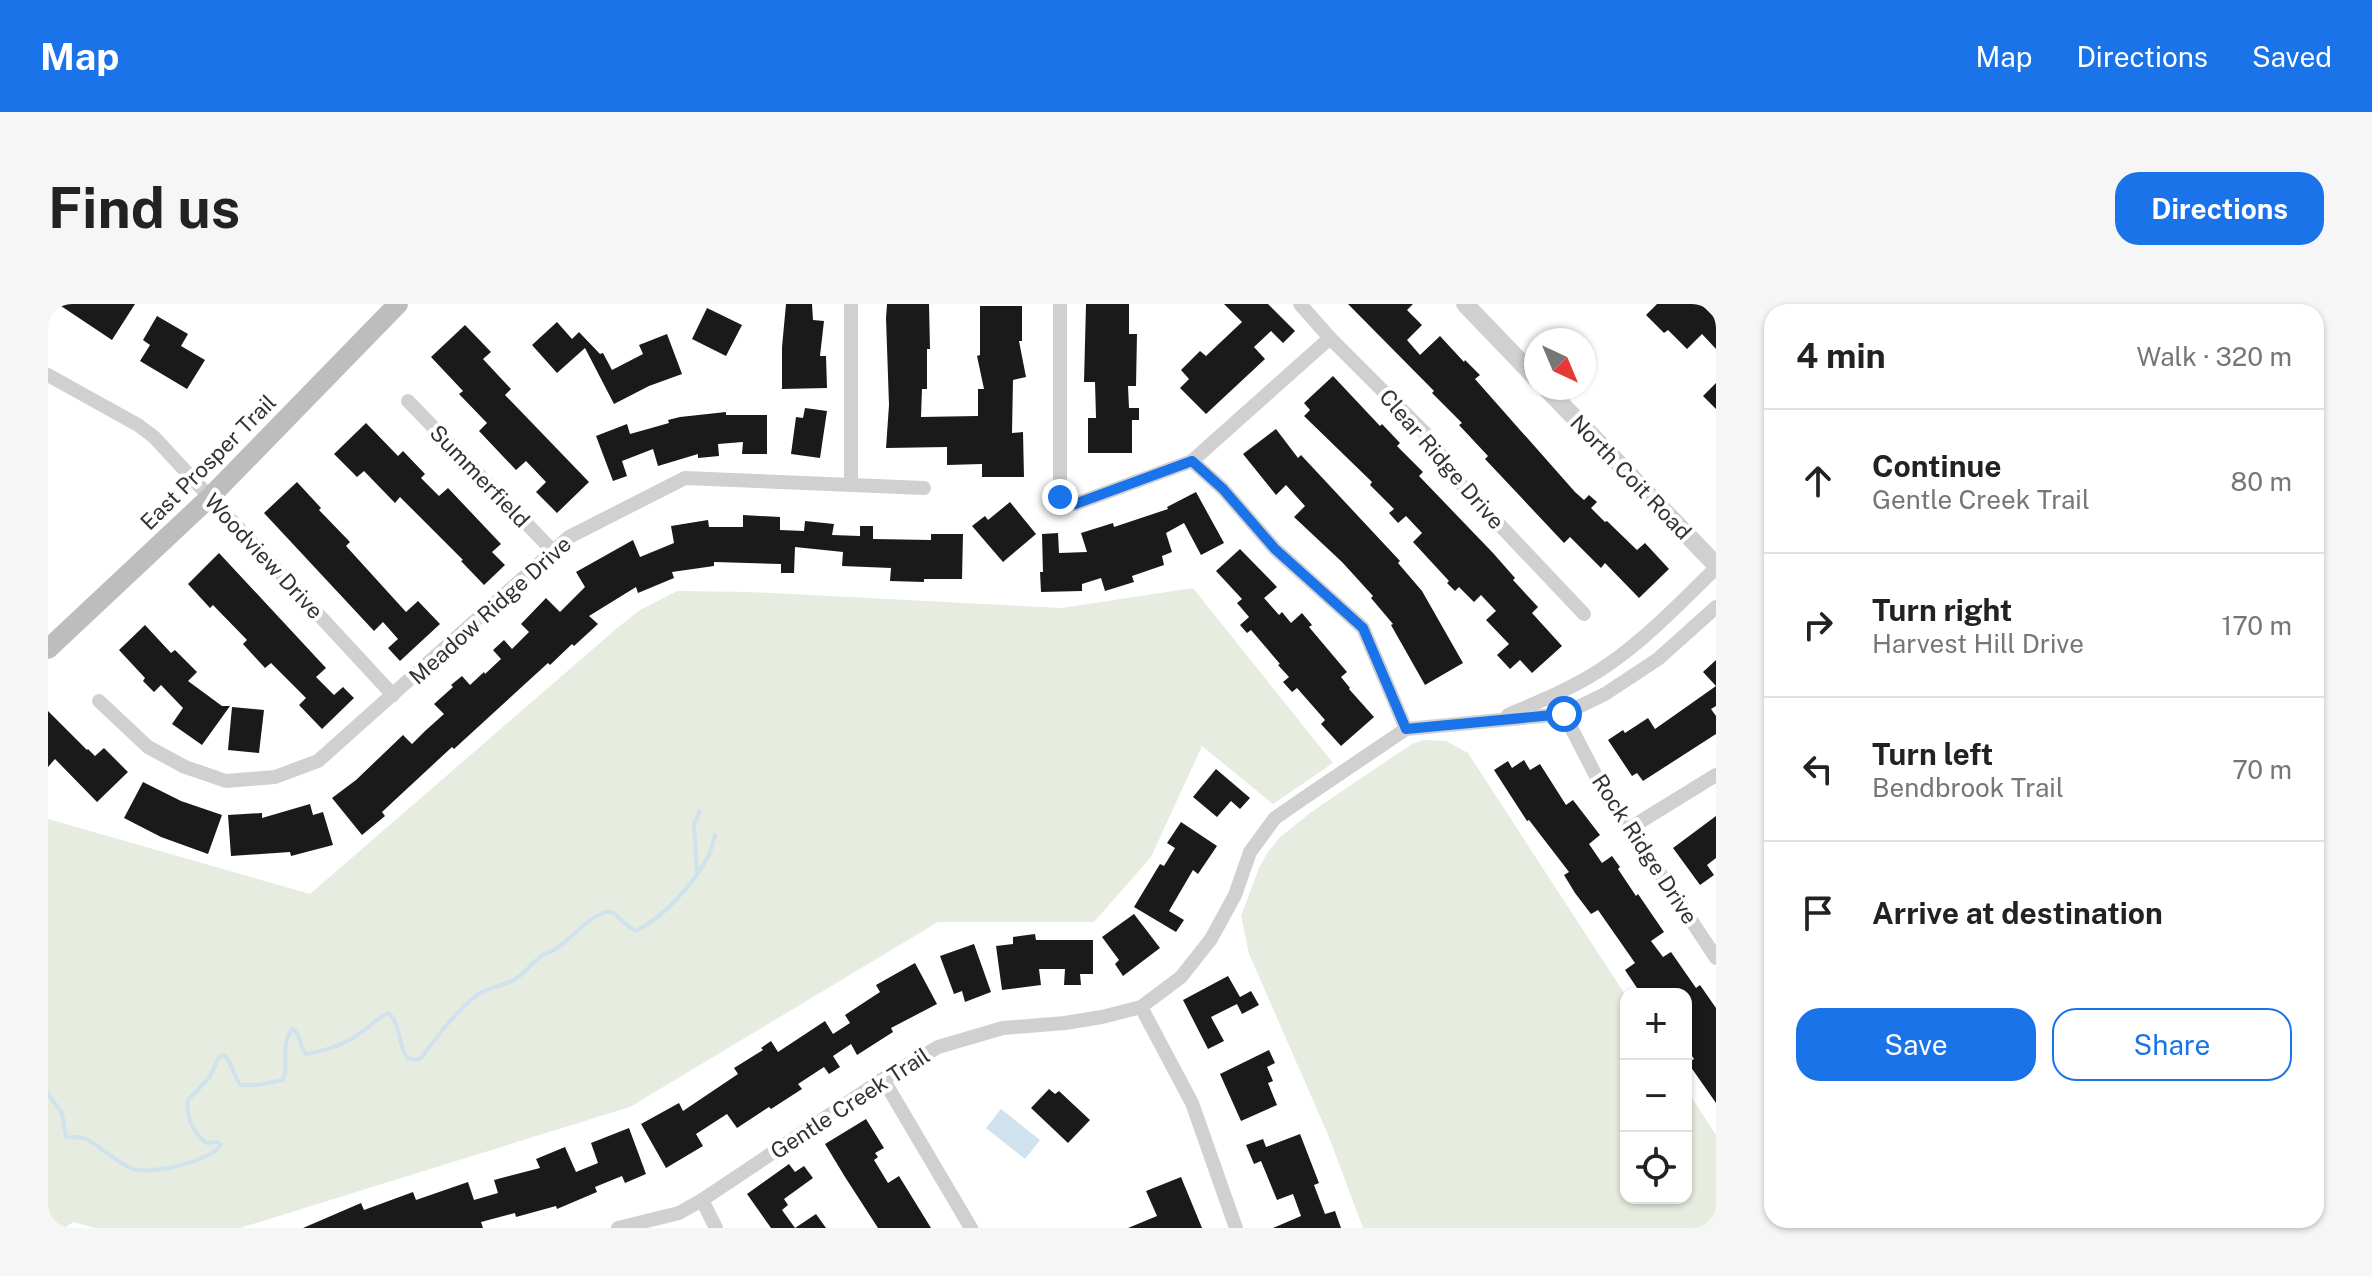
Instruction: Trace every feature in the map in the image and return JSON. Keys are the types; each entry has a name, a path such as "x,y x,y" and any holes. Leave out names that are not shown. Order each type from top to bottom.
{"main road":[{"name":"East Prosper Trail","path":"48,649 210,497 398,304"}],"street":[{"path":"851,304 851,485"},
{"path":"1060,304 1060,497 1075,504 1192,461 1330,338"},
{"name":"Clear Ridge Drive","path":"1300,304 1427,435 1458,481 1584,614"},
{"path":"1465,304 1524,365"},
{"name":"Woodview Drive","path":"48,375 138,425 172,455 393,695"},
{"name":"North Coit Road","path":"1557,400 1716,566"},
{"name":"Summerfield","path":"408,401 552,550"},
{"path":"1192,461 1223,489 1275,549 1363,628 1406,729"},
{"name":"Meadow Ridge Drive","path":"99,701 148,747 185,767 226,781 275,777 318,761 569,537 685,478 924,488"},
{"name":"Gentle Creek Trail","path":"1493,721 1559,693 1608,666 1631,648 1716,566"},
{"name":"Gentle Creek Trail","path":"618,1228 679,1213 702,1200 883,1079 938,1047 1003,1028 1078,1021 1141,1007 1181,977 1211,939 1235,895 1250,852 1275,818 1406,729 1564,714 1605,694 1658,659 1716,607"},
{"name":"Rock Ridge Drive","path":"1559,693 1564,714 1608,799 1716,958"},
{"path":"1630,828 1716,775"},
{"path":"1141,1007 1192,1103 1236,1228"},
{"path":"883,1079 971,1228"},
{"path":"702,1200 716,1228"}],"shaded area":[{"path":"1193,588 1333,763 1273,804 1202,746 1151,857 1094,922 938,922 630,1107 240,1228 95,1228 73,1222 65,1228 48,1228 48,819 310,894 616,629 640,610 677,591 1062,608"},
{"path":"1424,740 1446,741 1468,753 1621,988 1620,1204 1692,1204 1692,1098 1716,1135 1716,1228 1363,1228 1329,1137 1249,954 1241,916 1259,868 1279,838 1310,813 1412,744"}],"water":[{"path":"1001,1109 1040,1140 1025,1159 986,1128"}],"building":[{"path":"58,304 135,304 112,340"},
{"path":"786,304 812,304 813,320 824,321 820,356 826,356 827,388 782,389"},
{"path":"887,304 929,304 930,349 927,349 927,389 922,389 921,417 978,416 978,389 984,389 977,356 980,355 980,306 1022,306 1022,341 1019,341 1026,377 1013,380 1012,433 1023,432 1024,477 982,477 982,464 947,465 947,447 886,448 889,405"},
{"path":"1086,304 1129,304 1129,334 1137,334 1136,386 1128,386 1129,408 1139,408 1139,420 1132,420 1132,453 1088,453 1088,418 1096,418 1095,382 1084,382"},
{"path":"1224,304 1268,304 1295,331 1283,343 1271,331 1254,347 1265,359 1206,414 1180,388 1189,379 1181,370 1200,351 1206,356 1242,322"},
{"path":"1348,304 1413,304 1407,310 1422,325 1407,340 1420,355 1440,336 1480,375 1475,379 1575,492 1584,500 1589,495 1597,502 1591,508 1605,522 1637,550 1645,543 1669,569 1639,598 1605,563 1601,568 1570,537 1564,543 1485,459 1488,456 1459,425 1462,423 1432,393 1434,391"},
{"path":"1657,304 1701,304 1716,319 1716,349 1702,334 1687,349 1668,330 1664,333 1646,315"},
{"path":"707,308 742,325 726,356 692,339"},
{"path":"157,316 188,334 181,346 205,360 187,389 140,361 150,345 143,340"},
{"path":"557,322 572,339 579,332 600,354 603,353 612,370 643,354 639,345 667,334 682,374 614,404 585,348 557,373 532,345"},
{"path":"465,325 491,352 483,359 511,389 505,395 589,482 557,513 536,492 546,482 526,461 516,470 479,431 487,423 459,394 463,391 431,357"},
{"path":"1333,376 1400,443 1397,446 1423,472 1419,476 1493,553 1538,607 1532,613 1562,646 1532,673 1520,660 1510,669 1497,655 1509,644 1486,620 1496,611 1481,595 1474,602 1459,587 1455,591 1447,583 1449,581 1413,542 1422,533 1406,516 1398,523 1389,513 1394,509 1370,485 1372,482 1304,416 1310,410 1304,403"},
{"path":"1716,383 1716,409 1703,396"},
{"path":"805,408 827,411 820,458 791,454 796,417 803,418"},
{"path":"726,412 726,415 767,415 767,454 742,454 743,442 718,444 719,456 698,458 698,454 658,466 653,449 622,461 627,476 613,481 596,436 627,424 630,434 680,417"},
{"path":"366,423 398,456 403,451 425,474 421,478 439,496 448,488 501,544 492,552 505,565 484,585 400,497 395,503 364,471 357,477 334,454"},
{"path":"1276,429 1298,458 1301,455 1400,561 1398,563 1422,591 1463,663 1425,685 1393,624 1371,598 1373,596 1294,517 1305,506 1286,485 1276,495 1243,454"},
{"path":"297,482 350,542 346,546 406,612 418,601 440,624 400,661 388,648 398,639 383,622 374,631 264,513"},
{"path":"1196,492 1224,543 1201,555 1184,523 1166,533 1172,552 1162,556 1164,565 1132,576 1134,582 1105,591 1101,578 1082,584 1082,591 1041,592 1042,534 1058,533 1059,553 1087,552 1081,533 1113,523 1114,527 1168,509"},
{"path":"1010,502 1036,534 1003,562 972,526 985,516 988,520"},
{"path":"743,515 780,517 780,530 804,531 805,521 834,524 832,535 860,536 860,526 873,526 873,539 931,540 931,534 963,534 962,579 890,581 891,568 842,566 843,552 795,547 794,573 781,573 781,564 714,562 714,566 672,572 674,578 638,593 636,587 589,616 598,624 550,665 548,663 454,749 452,747 382,812 385,816 362,835 332,798 356,780 403,735 412,744 444,714 434,704 453,687 451,685 462,676 470,685 485,674 501,659 493,650 504,640 512,649 529,632 521,624 546,598 560,612 585,587 576,572 633,540 640,557 674,543 671,526 708,520 709,527 743,527"},
{"path":"1240,549 1277,587 1264,598 1291,623 1302,613 1312,625 1309,627 1347,672 1341,677 1349,689 1374,717 1341,746 1321,724 1325,720 1297,688 1292,692 1283,682 1289,677 1280,664 1251,630 1247,633 1240,625 1249,617 1237,603 1242,599 1216,571"},
{"path":"219,553 326,668 316,677 334,695 343,687 354,698 322,729 299,705 306,698 271,663 265,668 243,644 247,640 188,584"},
{"path":"145,625 171,653 175,650 197,672 188,681 222,706 230,706 202,745 172,724 183,708 161,685 154,692 119,650"},
{"path":"1716,660 1716,686 1703,672"},
{"path":"1716,686 1716,706 1711,709 1716,716 1716,734 1643,781 1637,773 1632,776 1608,740 1648,718 1655,729"},
{"path":"232,707 264,710 259,753 228,750"},
{"path":"48,711 87,750 95,756 104,748 128,772 97,802 55,759 48,767"},
{"path":"1524,760 1530,770 1540,764 1566,805 1573,800 1600,835 1589,844 1602,863 1612,856 1636,896 1638,894 1664,932 1651,941 1663,957 1671,952 1696,988 1700,985 1716,1008 1716,1103 1692,1069 1692,988 1637,988 1625,970 1635,963 1598,910 1591,914 1575,893 1564,875 1569,872 1527,821 1494,770 1508,761 1512,768"},
{"path":"1216,769 1250,798 1240,809 1231,801 1217,817 1193,797"},
{"path":"143,782 181,801 222,815 208,854 161,837 124,818"},
{"path":"310,804 313,815 323,812 333,845 291,856 290,852 231,856 228,815 262,813 262,818"},
{"path":"1716,816 1716,858 1707,865 1714,875 1700,885 1673,848"},
{"path":"1181,822 1217,846 1198,874 1193,870 1169,911 1184,920 1176,932 1134,907 1160,864 1164,866 1175,848 1167,843"},
{"path":"1134,914 1160,948 1123,976 1115,964 1119,960 1102,937"},
{"path":"1035,934 1036,940 1093,940 1093,974 1080,974 1081,985 1064,985 1065,969 1039,969 1041,985 1002,990 996,946 1013,944 1013,937"},
{"path":"974,944 991,992 965,1002 962,991 954,994 940,956"},
{"path":"915,963 937,1004 891,1028 893,1032 857,1055 851,1044 833,1056 840,1067 829,1074 824,1067 798,1084 802,1089 737,1128 727,1114 696,1134 703,1146 666,1168 641,1124 679,1103 683,1111 738,1074 734,1068 763,1050 761,1048 771,1041 778,1052 825,1021 833,1034 850,1023 845,1015 880,992 876,985"},
{"path":"1228,976 1240,997 1251,991 1259,1005 1242,1014 1237,1004 1211,1017 1224,1041 1208,1049 1183,1000"},
{"path":"1269,1050 1275,1063 1267,1067 1273,1081 1268,1083 1277,1105 1241,1121 1220,1074"},
{"path":"1049,1089 1055,1094 1059,1091 1090,1120 1068,1143 1031,1108"},
{"path":"866,1119 884,1148 875,1153 878,1157 874,1160 888,1183 899,1176 931,1228 878,1228 825,1144"},
{"path":"629,1128 646,1174 625,1183 622,1176 595,1187 597,1192 557,1209 556,1206 516,1217 515,1213 481,1222 483,1228 303,1228 361,1203 364,1210 413,1192 416,1200 468,1182 474,1200 498,1193 494,1180 540,1168 536,1159 565,1147 576,1172 598,1163 591,1143"},
{"path":"1300,1134 1319,1183 1314,1185 1325,1214 1335,1211 1341,1228 1273,1228 1301,1216 1293,1194 1277,1200 1261,1161 1254,1164 1246,1145 1263,1139 1266,1147"},
{"path":"789,1164 795,1172 804,1166 813,1178 784,1199 788,1205 782,1210 795,1228 771,1228 747,1194"},
{"path":"1181,1177 1202,1228 1128,1228 1157,1216 1146,1191"},
{"path":"816,1214 826,1228 795,1228"}],"waterway":[{"path":"697,871 694,824 700,811"},
{"path":"48,1094 62,1113 66,1137 85,1139 126,1166 153,1170 194,1161 221,1145 218,1142 207,1143 198,1135 188,1113 188,1100 209,1078 219,1057 224,1055 227,1058 241,1085 283,1080 287,1040 293,1029 306,1054 332,1048 351,1039 389,1013 404,1053 413,1060 421,1058 473,998 516,979 540,957 559,947 599,915 611,912 635,931 655,919 676,900 701,869 715,835"}],"route":[{"path":"1060,497 1075,504 1192,461 1223,489 1275,549 1363,628 1406,729 1564,714"}]}
